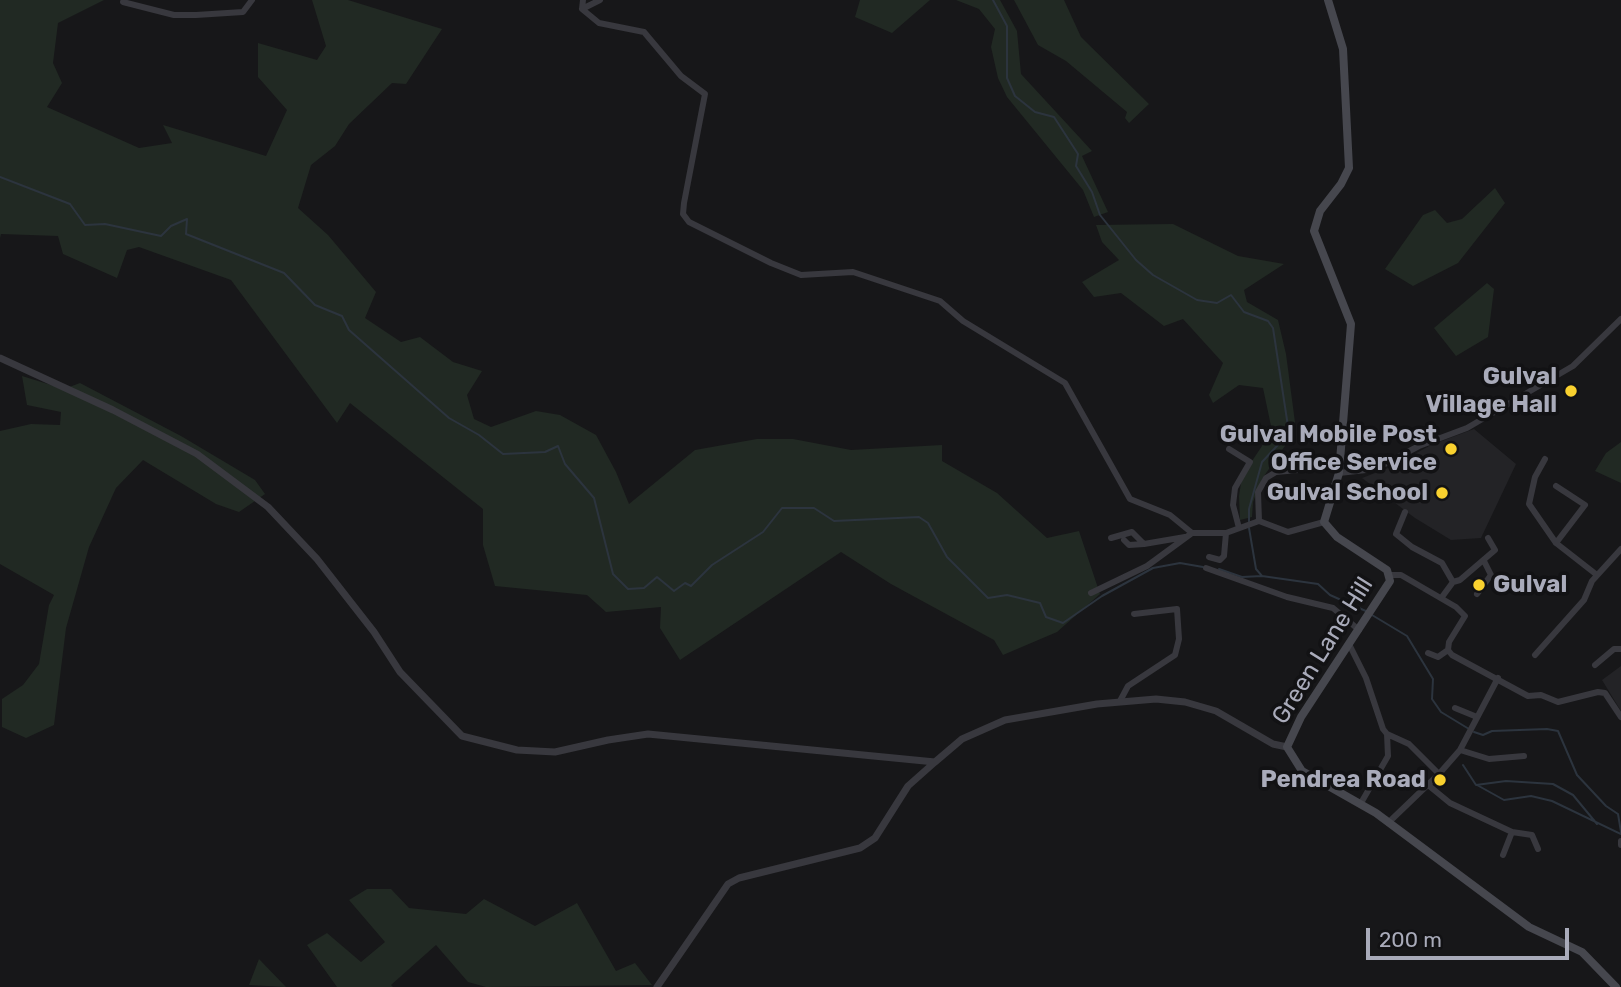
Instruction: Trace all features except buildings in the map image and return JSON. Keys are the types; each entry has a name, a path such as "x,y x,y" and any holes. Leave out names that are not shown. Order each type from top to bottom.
{"main road":[{"path":"1328,0 1343,49 1349,168 1341,184 1320,211 1314,231 1351,324 1339,473 1324,522 1338,537 1387,570 1390,575"},
{"name":"Green Lane Hill","path":"1287,747 1301,717 1375,606 1390,581 1390,575"},
{"path":"1287,747 1303,771 1361,803 1529,927 1582,952 1616,987"}],"street":[{"path":"123,2 174,15 196,15 243,12 253,0"},
{"path":"582,9 583,0"},
{"path":"582,9 600,0"},
{"path":"582,9 599,23 644,32 681,76 705,94 684,204 683,214 689,222 801,275 853,272 932,297 963,321 1065,383 1130,499 1170,515 1189,535"},
{"path":"1339,473 1375,469 1419,446 1467,428 1573,366 1621,319"},
{"path":"0,358 113,410 197,454 268,507 317,559 374,632 400,672 462,736 517,750 555,752 649,734 936,762"},
{"path":"1229,449 1250,462 1235,488 1233,505 1242,527"},
{"path":"1545,459 1535,477 1529,504 1556,543 1597,575"},
{"path":"1258,522 1258,492 1266,478 1276,472 1298,470"},
{"path":"1556,486 1592,511"},
{"path":"1556,543 1585,505"},
{"path":"1405,512 1396,534 1412,547 1442,563 1453,582"},
{"path":"1124,541 1129,545 1144,544 1189,535 1226,533 1258,522 1288,532 1324,522"},
{"path":"1111,538 1132,531 1144,544"},
{"path":"1209,557 1220,560 1224,556 1226,533"},
{"path":"1091,593 1147,566 1189,535"},
{"path":"1442,597 1453,582 1495,550 1488,538"},
{"path":"1535,655 1584,600 1587,589 1597,575 1621,549"},
{"path":"1477,594 1491,575 1484,561"},
{"path":"1206,568 1287,597 1334,608 1359,630"},
{"path":"1390,575 1401,575 1442,597 1465,616 1449,642 1448,650 1438,657 1428,653"},
{"path":"1120,701 1128,686 1175,655 1179,639 1177,609 1134,614"},
{"path":"1349,644 1387,734 1388,756 1361,803"},
{"path":"1595,665 1614,649 1621,649"},
{"path":"1448,650 1528,696 1541,695 1558,702 1598,692 1605,694 1621,717"},
{"path":"1388,822 1439,775 1460,750 1498,678"},
{"path":"657,987 729,884 739,878 860,848 875,838 908,786 962,739 1005,720 1120,701 1156,699 1206,707 1273,744 1287,747"},
{"path":"1455,708 1477,717"},
{"path":"1387,734 1409,744 1439,775"},
{"path":"1460,750 1489,759 1524,756"},
{"path":"1428,785 1450,803 1512,832 1532,835 1538,849"},
{"path":"1503,855 1512,832"}],"shaded area":[{"path":"0,0 104,0 58,23 53,63 62,83 47,107 139,148 172,143 163,125 266,156 287,110 258,77 258,43 317,60 326,46 312,0 348,0 442,29 406,84 392,83 349,124 335,146 311,165 298,208 328,235 376,292 365,318 401,342 420,337 453,362 482,371 467,395 474,419 491,427 536,411 560,415 596,435 629,504 695,450 757,439 793,439 851,450 942,445 942,461 997,493 1047,538 1079,531 1100,594 1057,632 1003,655 994,640 891,584 841,552 680,660 660,628 661,607 606,612 587,595 495,586 483,545 483,509 350,403 337,423 231,280 139,247 127,250 117,278 63,254 58,236 1,234 0,238"},
{"path":"860,0 930,0 892,33 855,17"},
{"path":"956,0 1000,0 1017,31 1021,74 1092,151 1082,156 1108,212 1094,217 1083,190 1007,97 998,78 991,47 995,29 979,9"},
{"path":"1014,0 1064,0 1081,37 1149,104 1129,123 1125,118 1127,112 1066,61 1038,45"},
{"path":"1495,188 1505,203 1458,263 1413,286 1385,269 1423,215 1435,210 1447,223 1462,219"},
{"path":"1173,224 1238,256 1284,264 1244,290 1247,302 1278,320 1286,354 1296,430 1262,479 1253,502 1252,517 1240,520 1242,476 1262,446 1271,426 1263,388 1239,385 1213,403 1209,395 1223,363 1183,319 1164,326 1121,293 1094,297 1082,282 1119,260 1102,242 1096,225"},
{"path":"1487,283 1494,289 1488,337 1456,356 1434,328"},
{"path":"22,376 64,389 80,383 181,436 255,480 265,494 239,512 216,504 143,460 116,488 89,547 66,628 54,725 26,738 2,727 2,699 23,685 39,664 49,605 54,595 0,564 0,431 31,424 60,425 61,412 27,405"},
{"name":"Gulval School","path":"1474,429 1516,464 1481,538 1451,540 1415,518 1362,478 1391,467 1431,445"},
{"path":"1621,442 1621,483 1595,471 1606,453"},
{"path":"1621,666 1621,711 1602,680"},
{"path":"367,889 391,889 409,908 466,914 484,899 535,926 577,903 616,971 635,963 652,985 486,987 468,982 436,945 391,985 393,987 337,987 307,945 327,933 361,962 385,942 349,900"},
{"path":"259,959 286,987 249,985"}],"waterway":[{"path":"993,0 1007,26 1007,78 1015,96 1035,112 1054,117 1078,154 1076,166 1092,192 1100,215 1136,260 1153,275 1197,300 1217,303 1231,295 1244,312 1268,321 1273,328 1289,433 1262,462 1249,509 1249,522"},
{"path":"0,177 70,204 85,225 105,224 161,236 171,226 187,219 186,234 284,273 315,305 342,316 349,330 449,418 479,435 503,454 545,452 558,446 565,464 594,498 613,574 628,589 644,588 657,577 674,591 685,583 691,586 712,565 763,532 782,508 814,508 834,521 919,517 928,523 947,557 988,598 1007,595 1040,603 1046,617 1063,623 1102,596 1153,568 1180,563 1203,567"},
{"path":"1249,528 1256,569 1262,576 1318,584 1330,595 1368,612"},
{"path":"1219,569 1242,577 1262,576"},
{"path":"1372,615 1407,636 1433,679 1432,699 1441,712 1469,729"},
{"path":"1474,732 1483,735 1492,731 1558,731 1577,775 1606,806 1618,814 1621,832"},
{"path":"1463,765 1476,785 1506,781 1553,784 1573,795 1597,824"},
{"path":"1477,785 1504,800 1531,796 1552,801 1621,834"}],"place":[{"name":"Gulval Village Hall","path":"1571,391"},
{"name":"Gulval Mobile Post Office Service","path":"1451,449"},
{"name":"Gulval School","path":"1442,493"},
{"name":"Gulval","path":"1479,585"},
{"name":"Pendrea Road","path":"1440,780"}]}
